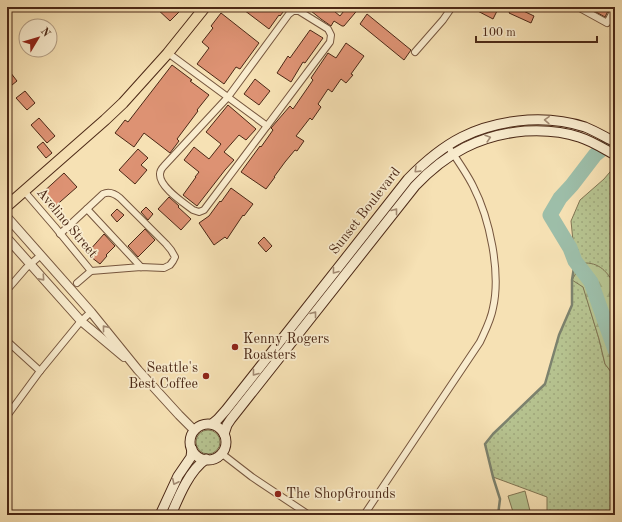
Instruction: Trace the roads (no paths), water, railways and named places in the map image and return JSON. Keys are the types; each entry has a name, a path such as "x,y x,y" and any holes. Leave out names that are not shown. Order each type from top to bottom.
{"main road":[{"path":"7,206 118,107 168,53 205,7"},
{"name":"Sunset Boulevard","path":"212,424 226,410 408,179 434,154 466,134 495,124 513,121 553,120 585,127 615,142"},
{"name":"Sunset Boulevard","path":"224,434 231,419 415,186 440,162 471,144 483,139 514,132 534,130 550,131 580,137 615,155"},
{"path":"171,515 186,482 200,463 206,459 214,458 224,450 224,434 219,428 212,424 202,425 194,430 190,441 192,449 198,456 206,459"},
{"path":"160,515 178,476 190,457 192,449"}],"street":[{"path":"415,52 443,20 452,7"},
{"path":"578,7 607,23 615,8"},
{"path":"293,11 300,11 328,29 331,34 330,42 267,126 204,210 199,212 193,210 165,187 160,180 160,173 164,166 228,97 289,14 293,11"},
{"path":"168,53 267,126"},
{"path":"364,515 480,342 494,308 496,275 493,248 485,215 474,186 447,145"},
{"name":"Avelino Street","path":"24,191 91,271"},
{"name":"Avelino Street","path":"77,283 91,271 141,267 164,268 170,265 175,257 166,244 115,194 106,192 87,209"},
{"path":"60,234 87,209 141,267"},
{"path":"7,216 92,312 138,370 194,430"},
{"path":"7,238 81,321 138,370"},
{"path":"7,290 41,255"},
{"path":"7,416 40,371 81,321 92,312"},
{"path":"7,341 40,371"},
{"path":"221,453 252,477 309,515"}],"waterway":[{"path":"615,139 595,155 560,198 550,215 570,248 575,261 591,282 615,350"},
{"path":"498,515 500,499 485,444 493,434 545,384 559,335 572,305 572,280 575,261"}],"place":[{"name":"Kenny Rogers Roasters","path":"235,347"},
{"name":"Seattle's Best Coffee","path":"206,376"},
{"name":"The ShopGrounds","path":"278,494"}]}
